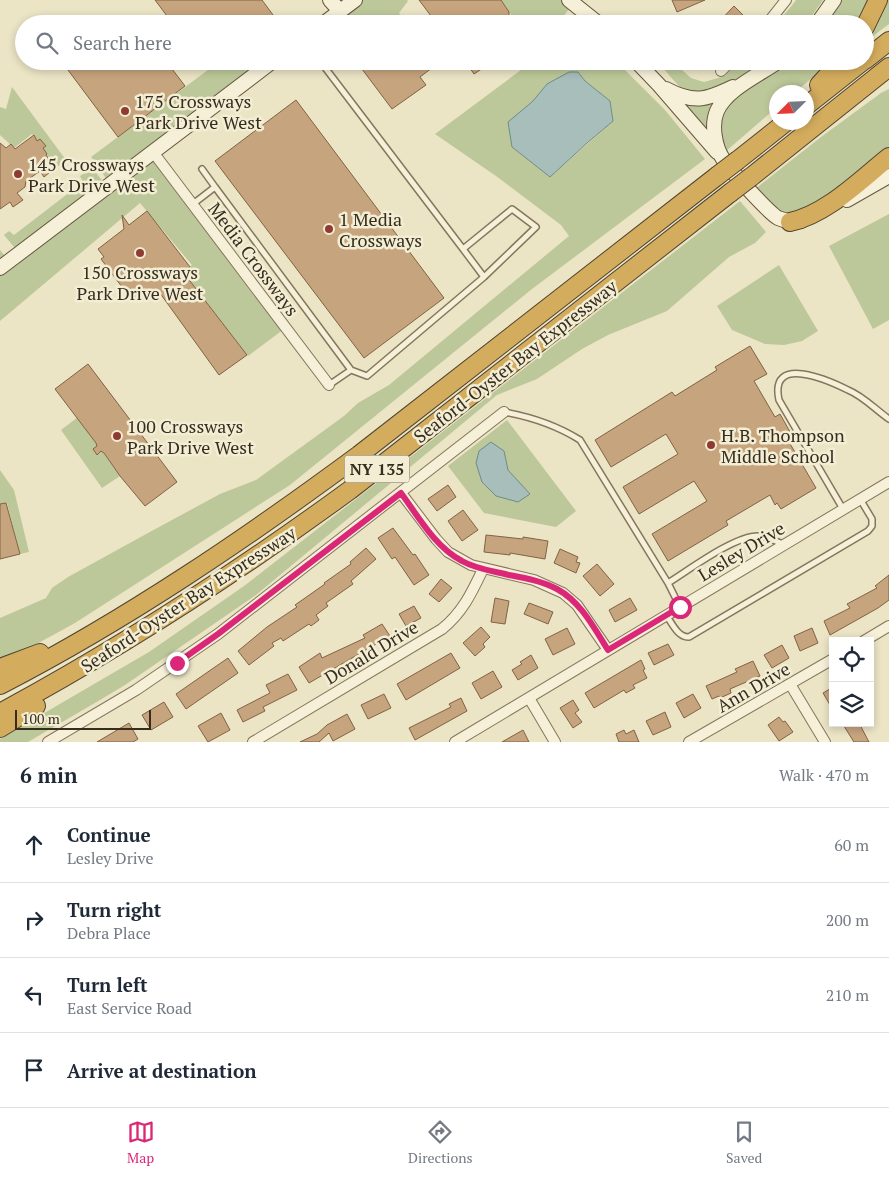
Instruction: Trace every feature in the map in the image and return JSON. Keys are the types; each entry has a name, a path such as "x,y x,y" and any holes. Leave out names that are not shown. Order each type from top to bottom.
{"highway":[{"path":"870,15 878,0"},
{"path":"874,52 889,41"},
{"name":"Seaford-Oyster Bay Expressway","path":"0,713 109,652 224,579 350,490 889,68"},
{"path":"814,89 833,70"},
{"path":"814,100 851,70"},
{"path":"751,177 878,89 889,84"},
{"path":"730,159 769,129"},
{"name":"Seaford-Oyster Bay Expressway","path":"0,685 84,639 240,540 359,455 717,176 730,159 774,130"},
{"path":"790,222 805,219 826,206 889,157"},
{"path":"0,668 59,645 240,540"},
{"path":"0,728 127,649 177,615 224,579"}],"street":[{"path":"330,0 340,11"},
{"path":"335,15 354,0"},
{"path":"569,0 588,15"},
{"path":"774,15 786,0"},
{"path":"823,15 834,0"},
{"path":"0,268 261,70"},
{"path":"645,70 730,159"},
{"path":"766,70 726,98 716,112 714,124 715,137 765,207 778,217 790,222 806,221 824,213 889,176"},
{"path":"659,85 680,96 694,99 724,91 757,77"},
{"name":"Media Crossways","path":"153,152 329,385"},
{"path":"48,742 136,690 218,634 504,412"},
{"name":"Lesley Drive","path":"456,742 889,482"},
{"path":"401,493 448,552 460,560 483,569 534,580 555,588 577,605 608,650"},
{"name":"Donald Drive","path":"253,742 442,629 462,609 483,569"},
{"path":"871,637 889,626"},
{"name":"Ann Drive","path":"689,742 829,661"},
{"path":"790,684 825,742"},
{"path":"529,698 556,742"}],"lane":[{"path":"327,70 484,277"},
{"path":"202,169 351,370 367,376 484,277 536,227 512,209 463,249"},
{"path":"192,204 215,187"},
{"path":"329,385 351,370"},
{"path":"843,509 779,400 777,386 779,381 792,373 807,374 850,390 889,419"},
{"path":"504,412 529,416 560,428 580,440 668,583 680,607"},
{"path":"666,615 680,635 684,638 689,637 868,531 872,526 872,519 860,499"},
{"path":"668,583 731,544 749,537 759,536 784,544"}],"green space":[{"path":"329,0 408,1 399,13 400,15 334,15 339,11"},
{"path":"501,0 569,0 574,3 564,15 512,15"},
{"path":"796,0 823,0 812,15 784,15"},
{"path":"836,0 868,0 860,15 826,15"},
{"path":"880,0 889,0 889,24 874,35 872,15"},
{"path":"208,70 262,70 153,152 284,329 248,356 183,272 192,265 140,203 0,321 0,250 9,261 19,253 4,235 9,231 14,235 83,182 80,176 92,168 105,184 108,181 91,157"},
{"path":"521,70 625,70 665,110 705,159 532,289 290,485 75,623 0,664 0,618 46,598 52,588 68,577 220,494 256,480 344,416 358,403 389,385 569,236 561,225 496,176 435,134","holes":["578,72 585,81 610,101 613,121 550,177 512,147 509,122 533,101 547,84"]},
{"path":"665,70 682,70 691,78 704,82 725,76 731,70 755,70 718,89 696,94 684,90"},
{"path":"774,70 820,70 804,85 769,85 769,114 725,152 717,134 724,106"},
{"path":"12,87 66,160 56,168 32,134 14,148 0,135 0,107 6,109"},
{"path":"889,89 889,152 801,216 779,212 755,189 821,137"},
{"path":"712,99 715,103 707,131 685,103"},
{"path":"740,201 766,232 755,243 729,257 667,311 608,335 582,349 537,379 497,395 256,595 125,685 28,742 0,742 0,739 149,652 244,586"},
{"path":"889,214 889,320 873,329 829,246"},
{"path":"779,265 818,331 802,341 784,345 765,344 732,330 717,306"},
{"path":"78,417 120,476 102,488 61,430"},
{"path":"507,420 576,511 556,527 484,513 448,466"},
{"path":"0,470 14,490 29,552 20,554 7,503 0,504"}],"water":[{"path":"569,72 578,72 585,81 610,101 613,121 550,177 512,147 508,122 533,101 547,84"},
{"path":"491,442 504,451 508,470 530,494 518,502 496,496 482,482 476,463 479,451"}],"building":[{"path":"155,0 262,0 273,15 166,15"},
{"path":"419,0 501,0 509,12 509,15 430,15"},
{"path":"672,0 705,0 677,12"},
{"path":"734,6 743,15 726,15"},
{"name":"175 Crossways Park Drive West","path":"68,70 173,70 185,86 118,137"},
{"path":"363,70 429,70 420,77 426,85 392,109"},
{"path":"471,70 480,70 474,74"},
{"name":"1 Media Crossways","path":"296,100 444,298 364,358 215,161"},
{"name":"145 Crossways Park Drive West","path":"34,135 37,141 40,139 46,146 43,148 55,168 44,177 40,171 26,181 25,187 17,193 23,200 13,207 10,202 0,209 0,143 6,148 11,144 15,149"},
{"path":"147,211 190,267 183,272 247,355 219,375 157,289 141,301 134,297 131,299 101,259 104,257 98,249 124,229 122,215 129,225"},
{"path":"750,346 767,374 754,381 775,417 780,414 794,439 789,442 816,488 781,509 777,503 775,505 770,495 726,521 728,525 668,561 652,534 707,501 694,481 639,514 623,487 678,454 666,434 611,467 595,440 672,392 675,396 717,370 715,367"},
{"name":"100 Crossways Park Drive West","path":"88,364 177,482 145,506 104,453 101,451 97,455 93,449 97,446 96,443 55,389"},
{"path":"448,485 456,497 437,511 428,499"},
{"path":"6,503 20,554 0,559 0,504"},
{"path":"463,510 478,530 462,541 448,521"},
{"path":"393,528 413,555 415,554 429,575 414,585 395,557 392,559 378,538"},
{"path":"486,535 523,539 523,537 548,541 545,559 510,553 510,555 484,552"},
{"path":"366,548 376,559 351,581 353,584 326,603 328,606 316,615 319,620 311,626 309,624 283,641 281,638 272,643 274,646 249,665 238,651 267,627 297,607 295,605 351,564 350,562"},
{"path":"560,549 578,557 576,562 580,563 576,573 554,563"},
{"path":"597,564 614,584 600,596 583,576"},
{"path":"889,575 889,600 830,635 824,621 850,608 847,604 877,588 875,586"},
{"path":"441,579 452,588 439,602 429,594"},
{"path":"495,598 509,601 505,624 491,622"},
{"path":"630,598 637,610 615,622 609,610"},
{"path":"529,603 553,612 548,624 524,614"},
{"path":"414,606 421,618 406,626 399,614"},
{"path":"382,624 390,636 309,683 299,667 320,653 322,658 365,638 363,635"},
{"path":"481,627 490,637 483,644 485,647 475,656 463,643"},
{"path":"567,628 575,644 553,655 545,639"},
{"path":"812,628 818,643 800,651 794,636"},
{"path":"668,644 674,655 654,665 648,653"},
{"path":"782,645 789,658 772,668 764,655"},
{"path":"451,653 460,668 406,700 397,684"},
{"path":"531,655 538,668 518,680 512,670"},
{"path":"228,658 238,673 186,709 176,694"},
{"path":"641,660 647,678 633,685 635,688 626,693 624,690 594,708 585,693"},
{"path":"753,661 760,676 730,689 731,693 712,699 706,686 737,672 735,669"},
{"path":"493,671 502,687 481,699 472,683"},
{"path":"288,674 297,690 263,707 265,711 243,722 237,710 270,693 266,685"},
{"path":"829,689 829,703 823,693"},
{"path":"384,694 391,708 368,719 361,705"},
{"path":"693,694 701,708 684,718 676,703"},
{"path":"461,698 467,711 415,740 409,728 451,707 449,704"},
{"path":"573,700 579,710 575,713 582,722 573,728 560,708"},
{"path":"164,702 173,717 151,730 142,715"},
{"path":"665,712 671,727 653,735 646,721"},
{"path":"221,713 230,730 208,742 198,726"},
{"path":"347,714 355,729 333,741 329,733 319,742 300,742 317,734 327,725"},
{"path":"779,717 783,722 785,721 793,732 779,741 768,725"},
{"path":"129,723 138,739 133,742 97,742"},
{"path":"845,727 861,727 869,742 854,742"},
{"path":"523,730 529,742 502,742"},
{"path":"624,730 626,734 634,730 639,742 619,742 616,734"}],"place":[{"name":"175 Crossways Park Drive West","path":"125,111"},
{"name":"145 Crossways Park Drive West","path":"18,174"},
{"name":"1 Media Crossways","path":"329,229"},
{"name":"150 Crossways Park Drive West","path":"140,253"},
{"name":"100 Crossways Park Drive West","path":"117,436"},
{"name":"H.B. Thompson Middle School","path":"711,445"}],"route":[{"path":"177,663 218,634 401,493 448,552 471,566 534,580 555,588 577,605 608,650 680,607"}]}
